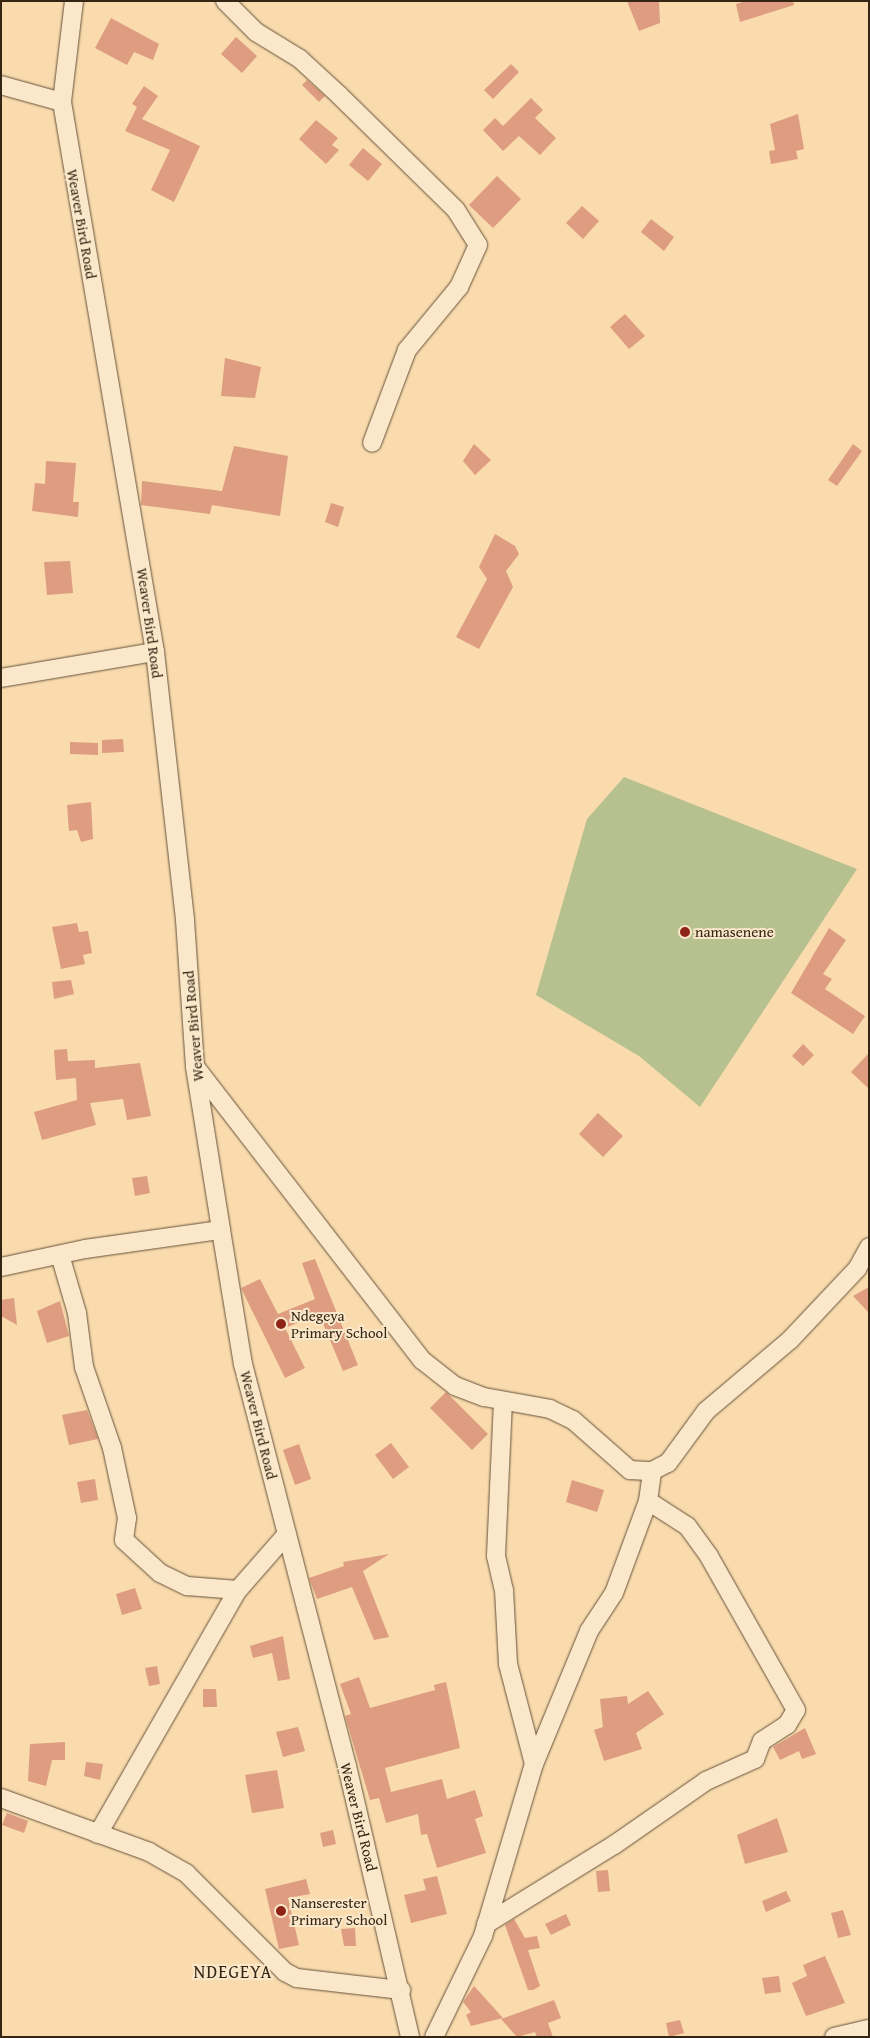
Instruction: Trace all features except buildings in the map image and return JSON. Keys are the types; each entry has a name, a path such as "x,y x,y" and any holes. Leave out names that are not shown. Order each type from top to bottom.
{"street":[{"name":"Weaver Bird Road","path":"74,1 62,102 155,652 185,920 195,1066 243,1364 401,1990 410,2037"},
{"path":"225,1 256,32 300,59 339,95 456,210 478,245 459,287 406,350 372,443"},
{"path":"1,85 62,102"},
{"path":"1,678 155,652"},
{"path":"195,1066 422,1360 455,1386 503,1401 550,1409 572,1420 630,1470 652,1471 668,1463 706,1411 790,1340 858,1269 869,1247"},
{"path":"1,1268 60,1256 221,1230"},
{"path":"60,1256 77,1313 84,1367 112,1448 127,1518 124,1540 160,1573 187,1586 238,1590"},
{"path":"503,1401 496,1556 504,1590 508,1664 534,1764"},
{"path":"434,2037 486,1924 534,1764 589,1630 614,1593 648,1501 652,1471"},
{"path":"486,1924 614,1845 706,1781 755,1759 762,1741 787,1724 796,1710 709,1556 687,1526 648,1501"},
{"path":"98,1834 238,1590 287,1534"},
{"path":"1,1798 150,1852 186,1873 285,1972 297,1978 401,1990"},
{"path":"834,2037 869,2029"}],"green space":[{"name":"namasenene","path":"624,777 857,869 700,1107 639,1056 536,995 587,819"}],"place":[{"name":"namasenene","path":"685,932"},
{"name":"Ndegeya Primary School","path":"281,1324"},
{"name":"Nanserester Primary School","path":"281,1911"}],"district":[{"name":"NDEGEYA","path":"233,1972"}]}
